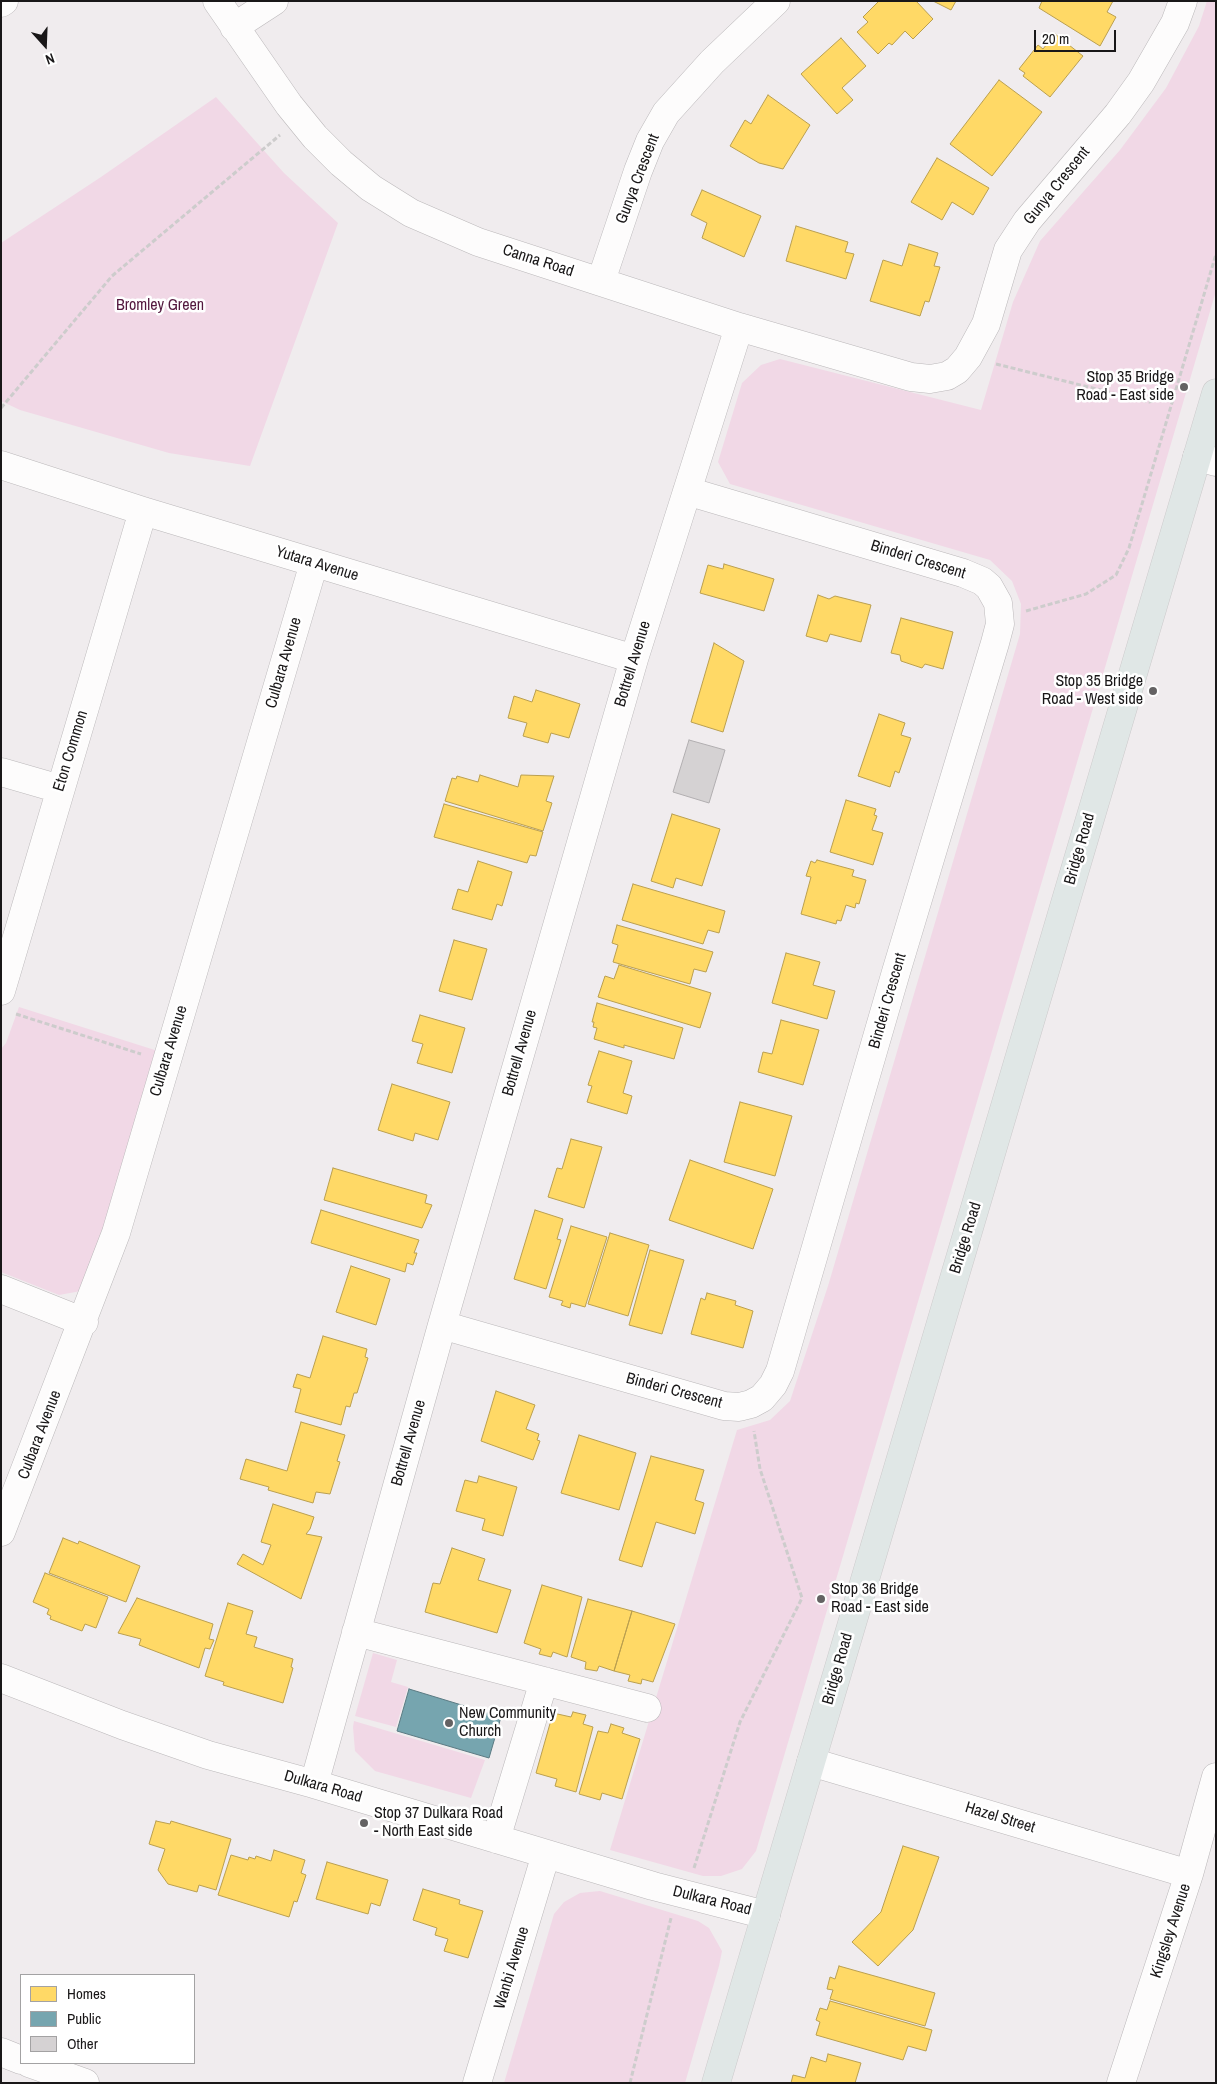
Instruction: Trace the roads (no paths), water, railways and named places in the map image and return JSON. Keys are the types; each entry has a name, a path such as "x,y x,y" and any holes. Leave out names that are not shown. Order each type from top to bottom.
{"main road":[{"name":"Bridge Road","path":"716,2083 1116,726 1206,459 1216,393"}],"street":[{"name":"Canna Road","path":"217,1 299,118 315,137 341,163 371,188 411,213 478,242 739,327 911,377 930,379 947,376"},
{"path":"234,27 274,1"},
{"name":"Gunya Crescent","path":"601,281 638,171 650,141 666,113 712,62 776,1"},
{"name":"Gunya Crescent","path":"947,376 957,370 968,358 986,324 1008,250 1027,221 1118,114 1141,82 1175,23 1183,1"},
{"name":"Bottrell Avenue","path":"314,1784 442,1325 634,659 739,327"},
{"name":"Yutara Avenue","path":"1,464 314,563 634,659"},
{"name":"Binderi Crescent","path":"442,1325 724,1406 751,1404 762,1398 773,1385 780,1371 995,643 1000,618 998,603 989,587 982,581 964,573 686,492"},
{"name":"Eton Common","path":"6,1002 60,789 143,510"},
{"name":"Culbara Avenue","path":"1,1532 84,1322 116,1234 314,563"},
{"path":"1,772 60,789"},
{"path":"1,1289 84,1322"},
{"path":"356,1632 647,1708"},
{"name":"Dulkara Road","path":"1,1678 122,1725 208,1755 314,1784 677,1892 766,1915"},
{"path":"496,1839 544,1681"},
{"name":"Hazel Street","path":"811,1762 1190,1874"},
{"name":"Kingsley Avenue","path":"1120,2083 1190,1874 1216,1777"},
{"name":"Wanbi Avenue","path":"477,2083 546,1854"},
{"path":"1,2052 20,2060"},
{"path":"32,2064 86,2083"}],"place":[{"name":"Stop 35 Bridge Road - East side","path":"1184,387"},
{"name":"Stop 35 Bridge Road - West side","path":"1153,691"},
{"name":"Stop 36 Bridge Road - East side","path":"821,1599"},
{"name":"New Community Church","path":"449,1723"},
{"name":"Stop 37 Dulkara Road - North East side","path":"364,1823"}],"park label":[{"name":"Bromley Green","path":"160,306"}]}
